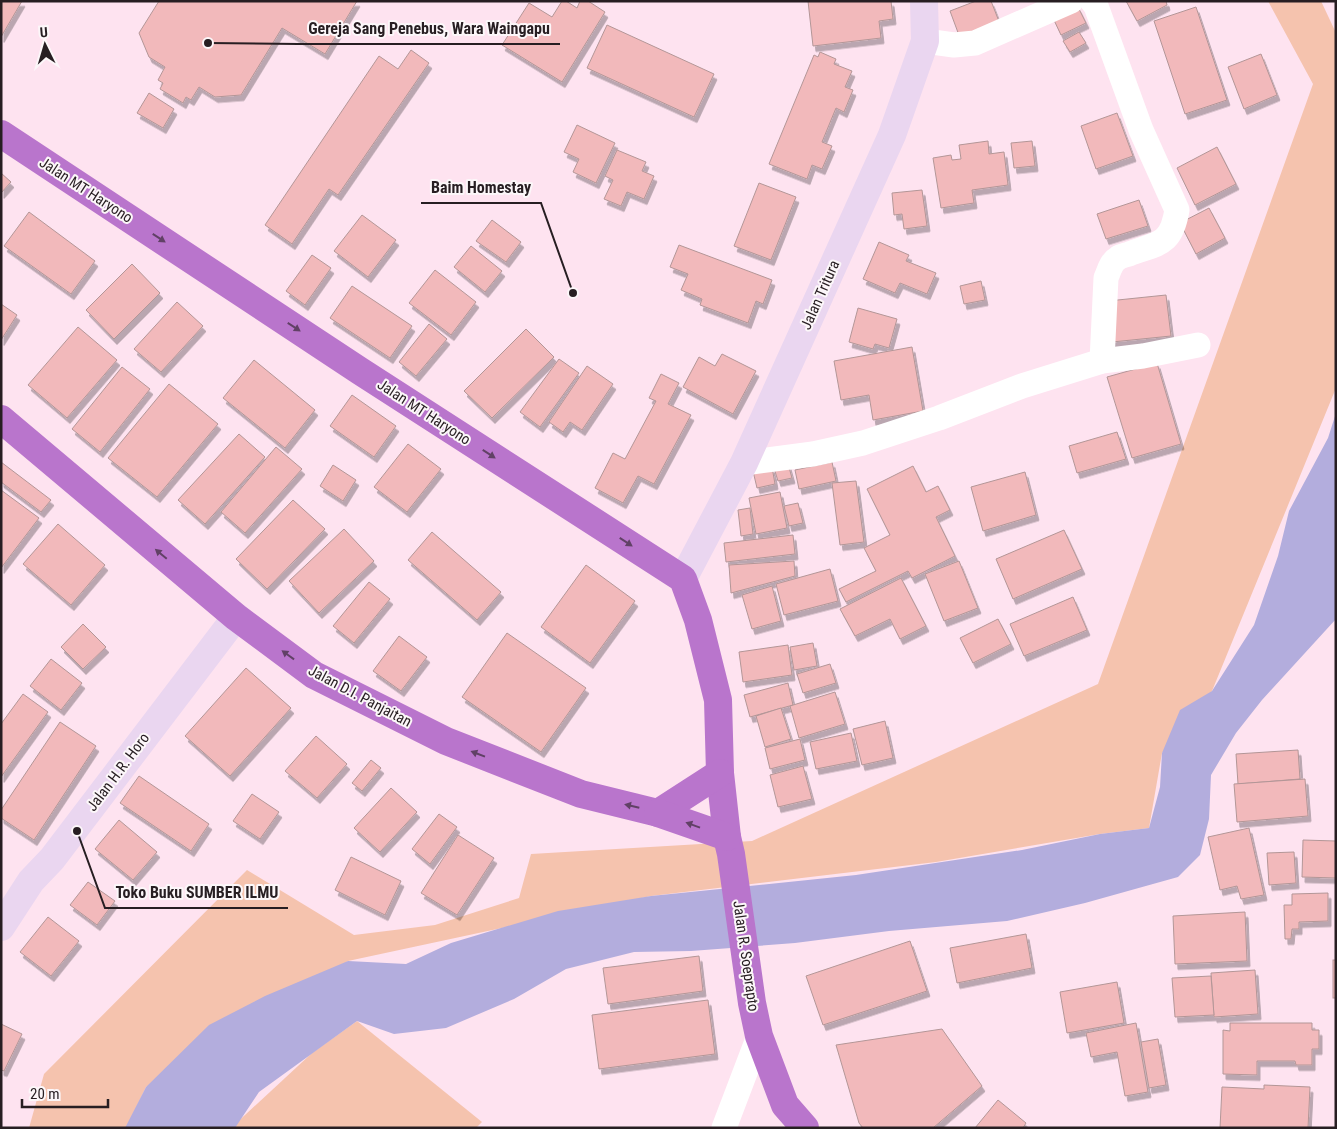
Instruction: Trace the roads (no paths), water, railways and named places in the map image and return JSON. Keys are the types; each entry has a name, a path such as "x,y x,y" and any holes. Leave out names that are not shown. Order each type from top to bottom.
{"highway":[{"name":"Jalan MT Haryono","path":"1,134 360,371 683,579"},
{"name":"Jalan D.I. Panjaitan","path":"1,419 236,617 314,675 446,741 581,794 658,812 729,845"},
{"path":"658,812 720,773 718,700 698,620 683,579"},
{"name":"Jalan R. Soeprapto","path":"720,773 752,1003 759,1036 785,1105 805,1128"}],"street":[{"name":"Jalan Tritura","path":"683,579 744,463 892,135 925,41 924,1"},
{"path":"925,41 954,45 975,43 1071,1"},
{"path":"1092,1 1096,6 1141,130 1177,210 1176,221 1165,240 1157,246 1118,258 1110,266 1106,278 1102,361"},
{"path":"744,463 813,454 863,443 939,418 1022,386 1102,361 1143,356 1198,345"},
{"name":"Jalan H.R. Horo","path":"1,927 31,881 52,859 236,617"},
{"path":"724,1128 759,1036"}],"place":[{"name":"Gereja Sang Penebus, Wara Waingapu","path":"208,43"},
{"name":"Baim Homestay","path":"573,293"},
{"name":"Toko Buku SUMBER ILMU","path":"77,831"}]}
